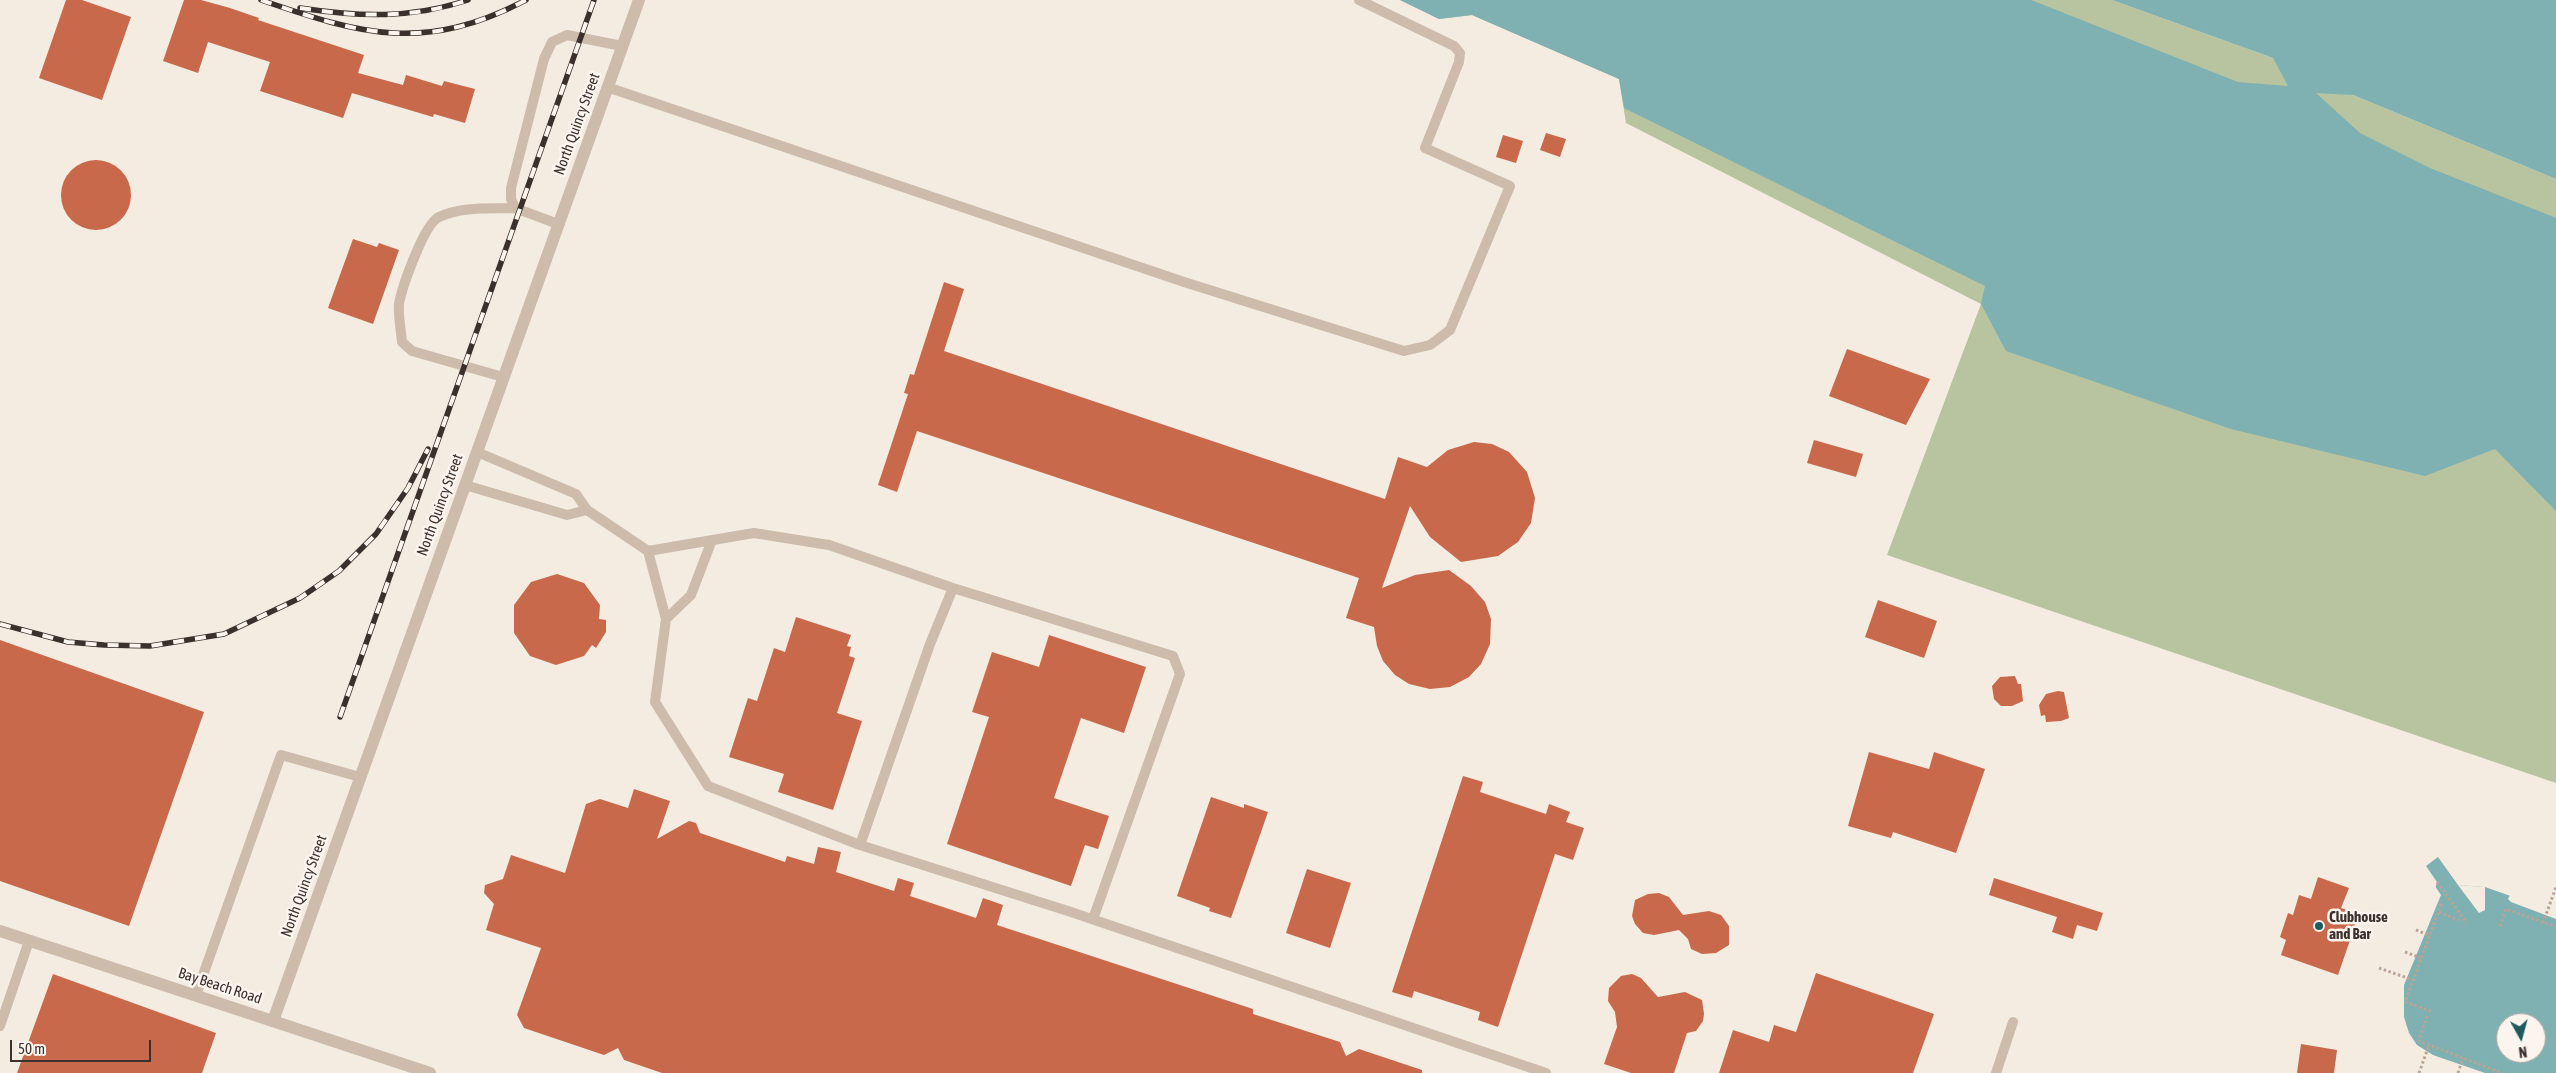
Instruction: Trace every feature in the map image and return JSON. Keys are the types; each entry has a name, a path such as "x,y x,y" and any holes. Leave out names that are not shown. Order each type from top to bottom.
{"street":[{"name":"North Quincy Street","path":"274,1021 638,0"},
{"name":"Bay Beach Road","path":"0,931 430,1073"}],"lane":[{"path":"607,87 1184,282 1404,351 1430,345 1450,330 1510,186 1425,148 1459,62 1460,53 1454,46 1359,0"},
{"path":"515,208 511,199 510,188 544,59 552,42 567,34 622,46"},
{"path":"504,378 412,351 402,342 400,304 418,249 426,230 437,218 459,211 515,208 558,224"},
{"path":"477,452 576,494 587,510 648,551 666,619 655,702 708,786 860,845 1094,919 1546,1073"},
{"path":"465,485 566,515 587,510"},
{"path":"648,551 754,533 829,545 953,588 1173,656 1180,674 1094,919"},
{"path":"666,619 691,595 712,540"},
{"path":"860,845 930,644 953,588"},
{"path":"196,995 281,755 360,777"},
{"path":"0,1026 29,940"},
{"path":"1996,1073 2013,1022"}],"path":[{"path":"2437,882 2467,923"},
{"path":"2543,922 2556,887"},
{"path":"2431,1011 2405,1002 2442,902"},
{"path":"2500,926 2506,909 2556,927"},
{"path":"2438,912 2459,920"},
{"path":"2416,930 2430,936"},
{"path":"2405,952 2421,958"},
{"path":"2379,968 2413,980"},
{"path":"2427,1016 2419,1041 2502,1073"},
{"path":"2419,1073 2429,1045"},
{"path":"2458,1073 2463,1058"}],"green space":[{"path":"1400,0 2112,0 2273,58 2353,95 2556,179 2556,783 1887,555 1981,304 1626,123 1619,79 1472,15 1439,19"}],"water":[{"path":"1400,0 2031,0 2238,82 2288,86 2273,58 2112,0 2556,0 2556,179 2353,95 2316,93 2360,133 2430,168 2556,218 2556,511 2495,449 2425,476 2231,429 2006,351 1981,304 1985,286 1624,108 1619,79 1472,15 1439,19"},
{"path":"2438,857 2458,885 2485,887 2556,912 2556,1073 2468,1073 2413,1052 2397,1011 2409,948 2430,908 2437,882 2426,866"}],"pier":[{"path":"2458,885 2485,887 2485,910 2479,913"},
{"path":"2435,886 2441,895 2404,985 2404,1017 2409,1033 2417,1045 2433,1055 2485,1073 2460,1073 2412,1054 2400,1035 2395,1013 2394,986 2405,952"},
{"path":"2511,893 2556,909 2556,919 2511,902 2508,899"}],"building":[{"path":"66,0 82,0 131,17 102,100 39,78"},
{"path":"184,0 201,0 230,8 259,18 258,20 364,55 358,73 403,85 406,75 442,86 444,81 475,89 465,123 434,114 433,117 352,93 343,118 260,91 270,62 208,42 198,73 163,61"},
{"path":"1546,133 1566,139 1560,157 1540,150"},
{"path":"1503,135 1523,141 1516,163 1496,157"},
{"path":"103,160 116,166 125,175 129,181 131,195 129,209 121,220 110,228 89,230 82,228 71,220 63,209 61,188 63,181 71,170 82,162"},
{"path":"353,239 377,247 379,243 399,250 373,324 328,308"},
{"path":"944,282 964,289 944,351 1385,499 1398,457 1427,467 1448,450 1474,442 1492,444 1509,452 1527,472 1535,498 1531,523 1518,542 1498,556 1461,562 1430,537 1410,506 1382,588 1415,575 1449,570 1471,586 1485,602 1491,619 1490,644 1481,664 1469,677 1450,687 1430,689 1409,684 1395,675 1383,661 1377,646 1374,627 1346,618 1359,578 917,431 897,492 878,485 908,394 904,393 910,374 914,375"},
{"path":"1847,349 1930,379 1906,425 1829,396"},
{"path":"1814,440 1863,454 1856,477 1807,463"},
{"path":"557,574 584,583 600,605 599,619 606,620 606,632 596,648 592,645 584,656 556,665 530,656 514,633 514,605 531,582"},
{"path":"1878,600 1937,621 1924,658 1865,637"},
{"path":"796,617 851,635 847,646 851,647 849,656 855,658 837,713 862,721 833,810 778,792 784,774 729,757 748,698 757,701 774,648 785,652"},
{"path":"1049,635 1146,667 1124,733 1081,718 1054,798 1109,816 1098,849 1085,845 1071,886 947,844 989,717 972,712 992,652 1039,667"},
{"path":"0,640 204,712 129,926 0,881"},
{"path":"2015,676 2018,684 2021,684 2023,701 2012,706 2001,706 1994,699 1992,686 2000,677"},
{"path":"2058,691 2064,692 2069,718 2061,721 2046,722 2045,715 2041,716 2039,705 2046,694"},
{"path":"1869,752 1929,769 1934,752 1985,769 1956,853 1893,832 1891,838 1848,826"},
{"path":"1463,776 1483,782 1480,792 1546,814 1549,804 1570,812 1566,822 1584,828 1573,860 1555,854 1498,1027 1478,1020 1480,1012 1414,991 1412,998 1392,992"},
{"path":"634,789 670,801 657,839 689,821 696,823 700,833 785,862 787,856 814,864 818,847 841,852 836,872 894,891 898,878 914,883 910,896 976,918 983,898 1003,905 997,925 1253,1009 1253,1014 1340,1042 1346,1056 1359,1049 1422,1070 1422,1073 662,1073 624,1060 618,1048 604,1055 524,1028 517,1015 541,948 486,930 494,904 484,893 485,885 503,879 511,855 565,873 586,804 600,799 628,808"},
{"path":"1211,797 1244,808 1244,804 1268,812 1231,918 1209,911 1210,908 1177,896"},
{"path":"1307,869 1351,883 1330,948 1286,933"},
{"name":"Clubhouse and Bar","path":"2318,877 2349,888 2341,908 2359,914 2338,975 2281,955 2286,940 2280,937 2288,913 2293,915 2299,895 2311,899"},
{"path":"1994,878 2103,913 2097,931 2077,925 2073,939 2052,932 2057,917 1989,895"},
{"path":"1659,893 1669,897 1683,915 1709,911 1721,915 1729,926 1729,945 1716,953 1702,954 1691,949 1688,939 1679,930 1654,935 1643,933 1635,924 1632,916 1635,900 1648,894"},
{"path":"1816,973 1934,1014 1913,1073 1719,1073 1733,1030 1769,1042 1774,1025 1796,1032"},
{"path":"53,974 216,1033 202,1073 17,1073"},
{"path":"1632,974 1641,978 1658,997 1685,992 1702,1000 1703,1021 1696,1031 1687,1033 1674,1073 1631,1073 1604,1064 1617,1027 1615,1012 1608,1001 1609,988 1621,976"},
{"path":"2301,1044 2337,1050 2334,1073 2297,1073"}],"railway":[{"path":"261,0 331,22 394,33 424,33 456,27 490,17 526,0"},
{"path":"300,8 344,13 385,14 426,11 468,0"},
{"path":"340,717 594,0"},
{"path":"0,624 68,642 104,645 150,646 224,634 300,598 339,571 376,534 408,488 428,449"}],"place":[{"name":"Clubhouse and Bar","path":"2319,926"}]}
